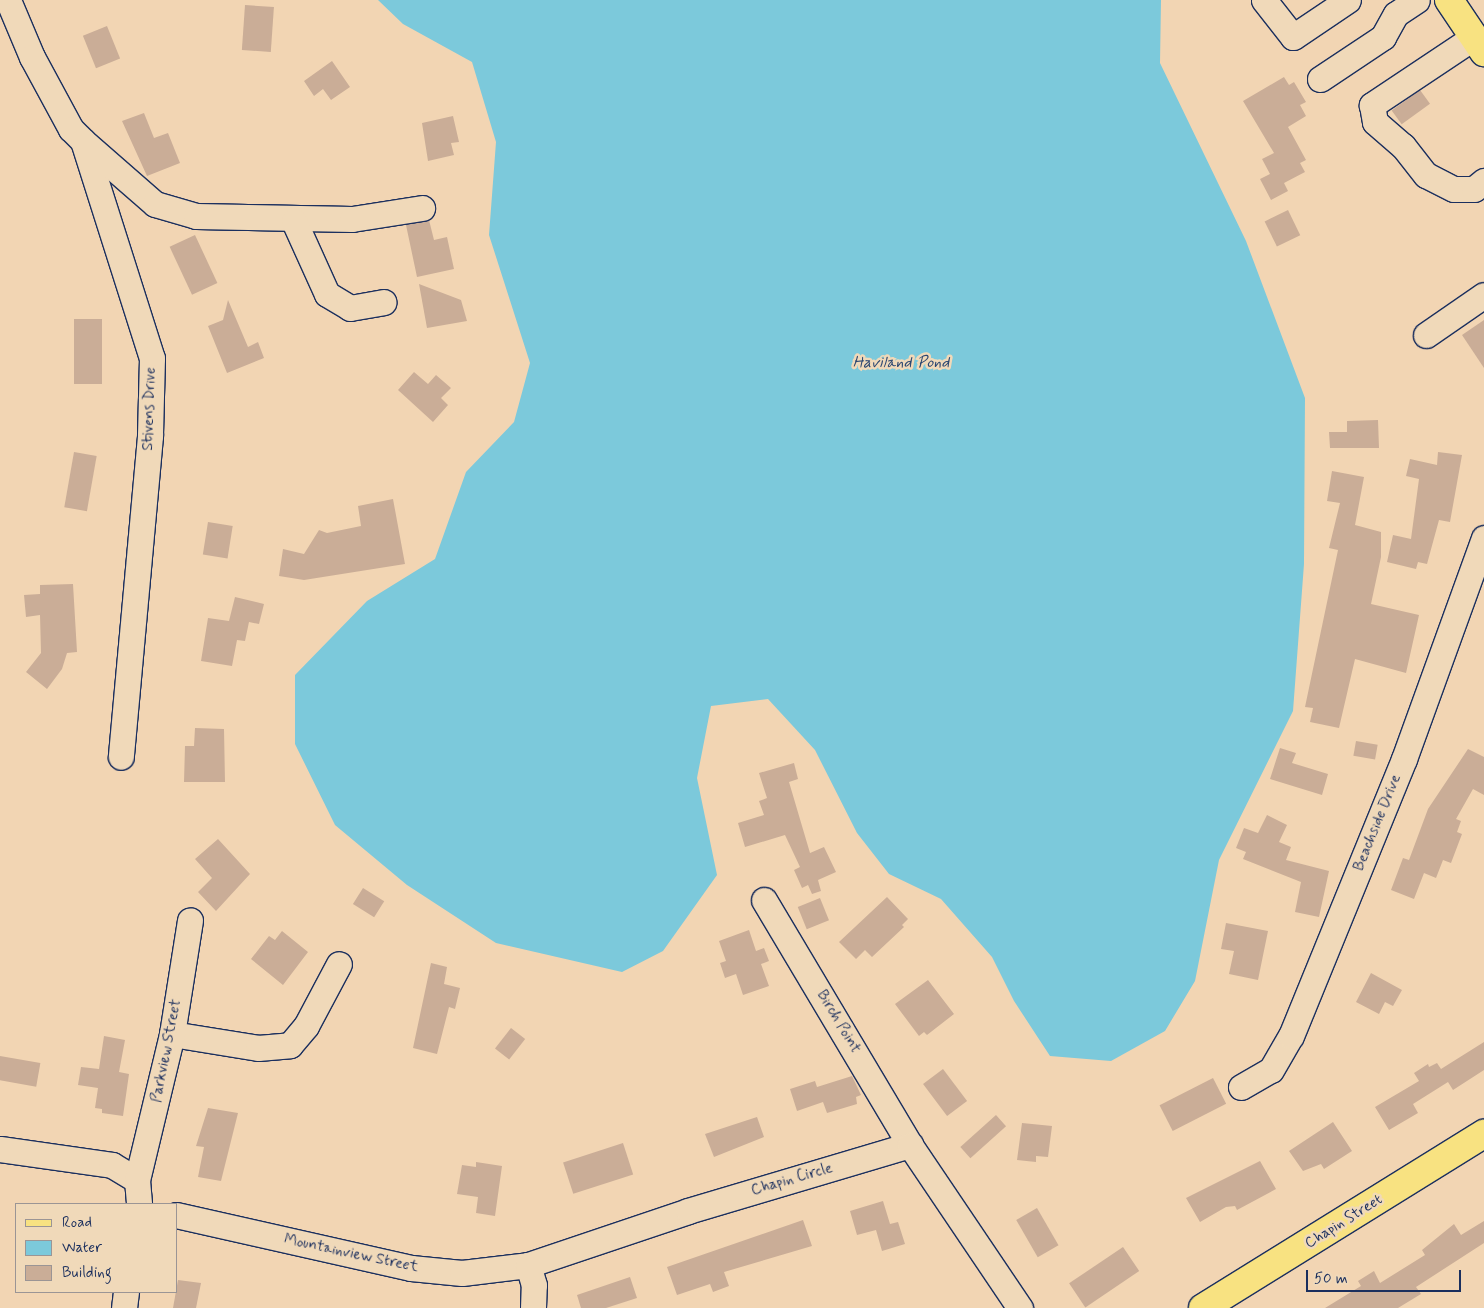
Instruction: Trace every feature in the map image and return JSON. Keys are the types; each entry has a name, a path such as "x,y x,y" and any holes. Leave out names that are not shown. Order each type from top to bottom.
{"main road":[{"path":"1449,0 1479,44"},
{"name":"Chapin Street","path":"1203,1308 1484,1134"}],"street":[{"name":"Stivens Drive","path":"8,0 32,57 71,129 84,141 152,358 150,436 121,756"},
{"path":"1264,0 1293,37 1348,0"},
{"path":"1320,79 1383,37 1396,14 1417,0"},
{"path":"1479,44 1372,105 1375,122 1403,146 1426,175 1454,189 1474,189 1484,181"},
{"path":"84,141 156,204 196,216 294,221 352,219 422,208"},
{"path":"294,221 327,294 350,308 383,302"},
{"path":"1426,335 1484,295"},
{"name":"Beachside Drive","path":"1241,1087 1271,1070 1291,1036 1404,759 1484,538"},
{"name":"Birch Point","path":"764,900 910,1145"},
{"name":"Parkview Street","path":"138,1192 172,1034 190,920"},
{"path":"172,1034 258,1048 290,1045 306,1026 339,964"},
{"path":"910,1145 1020,1308"},
{"name":"Chapin Circle","path":"528,1266 688,1211 910,1145"},
{"path":"0,1149 112,1164 138,1192"},
{"name":"Mountainview Street","path":"178,1215 412,1268 462,1273 528,1266"},
{"path":"528,1266 534,1285 533,1308"},
{"path":"124,1308 126,1293"}],"water":[{"name":"Haviland Pond","path":"378,0 1161,0 1160,63 1246,241 1305,398 1304,564 1293,711 1219,860 1195,981 1165,1031 1111,1061 1050,1056 1014,1001 992,957 941,899 889,874 857,833 815,750 768,699 711,706 697,778 717,875 663,951 622,972 496,943 407,885 335,825 295,744 295,675 367,601 435,559 466,472 514,422 530,363 489,235 496,142 472,62 403,24"}],"building":[{"path":"245,5 274,7 271,52 242,50"},
{"path":"107,26 120,58 96,68 83,36"},
{"path":"332,61 350,87 331,100 323,89 314,96 304,81"},
{"path":"1284,77 1289,85 1294,82 1306,102 1300,105 1306,116 1288,127 1306,160 1300,163 1305,172 1284,183 1288,191 1271,200 1260,179 1270,174 1262,159 1274,153 1243,101"},
{"path":"1420,90 1430,104 1402,124 1392,111"},
{"path":"144,113 154,138 168,133 180,163 147,176 122,121"},
{"path":"453,116 459,142 451,143 454,155 428,161 422,123"},
{"path":"1288,210 1300,235 1277,247 1265,221"},
{"path":"429,220 434,240 447,237 454,269 417,277 406,225"},
{"path":"195,235 217,283 192,295 170,247"},
{"path":"419,284 461,300 467,321 427,328"},
{"path":"228,300 248,347 258,342 264,358 227,373 208,326 223,320"},
{"path":"74,319 102,319 102,384 74,384"},
{"path":"1484,320 1484,368 1462,335"},
{"path":"414,372 428,384 436,375 451,388 441,398 448,405 433,422 398,390"},
{"path":"1378,420 1379,448 1330,448 1329,432 1347,432 1347,421"},
{"path":"74,452 97,456 87,511 64,507"},
{"path":"1438,452 1462,455 1450,522 1439,520 1427,564 1418,562 1416,569 1387,562 1393,535 1411,539 1419,479 1406,476 1410,459 1437,465"},
{"path":"1332,471 1364,477 1355,525 1381,532 1381,557 1371,604 1419,615 1406,673 1355,659 1339,728 1310,722 1313,708 1305,707 1338,550 1329,548 1340,503 1327,501"},
{"path":"393,499 405,564 304,580 279,576 283,549 304,554 319,530 327,533 361,526 358,506"},
{"path":"208,522 233,526 228,559 203,555"},
{"path":"73,584 77,652 67,653 62,669 47,689 26,672 41,653 40,615 26,617 24,595 40,594 40,585"},
{"path":"235,597 264,604 259,624 249,622 245,641 237,640 232,666 201,661 208,618 229,621"},
{"path":"195,728 224,729 225,782 184,782 185,746 194,746"},
{"path":"1356,741 1378,745 1375,760 1353,756"},
{"path":"1280,748 1296,753 1292,763 1328,774 1322,795 1270,779"},
{"path":"1468,749 1484,757 1484,795 1473,789 1456,819 1461,821 1457,832 1462,834 1451,863 1443,860 1436,878 1424,873 1414,899 1391,890 1403,858 1409,860 1428,809"},
{"path":"794,763 798,779 789,782 810,853 824,847 836,872 818,880 821,891 812,894 808,885 802,888 794,870 800,867 785,835 745,847 738,823 764,815 759,801 767,798 759,773"},
{"path":"1267,815 1287,825 1279,842 1291,847 1286,860 1329,871 1319,917 1295,912 1301,882 1243,859 1246,852 1236,848 1244,828 1258,833"},
{"path":"218,839 250,874 216,911 198,892 212,878 195,859"},
{"path":"363,888 384,901 374,917 353,904"},
{"path":"887,897 908,919 902,925 904,927 872,957 865,950 856,959 839,942"},
{"path":"820,898 829,920 807,929 798,907"},
{"path":"1226,923 1268,931 1258,980 1229,974 1234,951 1221,949"},
{"path":"749,930 756,951 764,948 769,961 761,964 769,986 743,995 736,974 725,978 720,963 726,961 719,941"},
{"path":"282,931 308,952 283,985 251,959 269,936 275,940"},
{"path":"431,963 447,967 444,984 460,988 455,1009 449,1007 437,1054 413,1048"},
{"path":"1371,973 1402,990 1393,1006 1385,1002 1379,1014 1356,1002"},
{"path":"928,980 954,1014 927,1035 924,1032 919,1036 895,1004"},
{"path":"511,1028 525,1039 509,1060 495,1048"},
{"path":"104,1036 125,1040 119,1072 129,1074 123,1116 102,1113 102,1109 95,1108 98,1088 78,1085 81,1067 99,1069"},
{"path":"1484,1042 1484,1070 1453,1090 1448,1082 1413,1104 1418,1113 1389,1130 1375,1107 1419,1081 1414,1073 1428,1064 1429,1067 1437,1063 1441,1069"},
{"path":"0,1056 40,1063 36,1087 0,1080"},
{"path":"943,1069 967,1101 947,1116 923,1084"},
{"path":"852,1076 861,1095 856,1097 857,1104 827,1113 823,1102 797,1111 790,1089 815,1081 817,1087"},
{"path":"1213,1078 1226,1104 1173,1131 1160,1105"},
{"path":"208,1108 238,1113 221,1181 198,1177 204,1147 196,1146"},
{"path":"996,1115 1006,1126 970,1158 960,1147"},
{"path":"757,1117 764,1137 714,1157 705,1134"},
{"path":"1333,1122 1352,1151 1324,1169 1321,1164 1303,1171 1289,1151"},
{"path":"1022,1123 1052,1126 1048,1157 1036,1156 1036,1162 1017,1160"},
{"path":"623,1143 633,1174 573,1194 563,1162"},
{"path":"1260,1161 1276,1189 1237,1210 1235,1206 1226,1207 1200,1222 1186,1198"},
{"path":"476,1162 502,1166 495,1216 476,1213 478,1197 457,1194 462,1165 476,1167"},
{"path":"883,1201 890,1224 898,1222 905,1244 882,1251 876,1230 857,1235 850,1211"},
{"path":"1037,1208 1058,1245 1038,1257 1016,1220"},
{"path":"803,1220 812,1246 724,1272 729,1286 713,1292 710,1284 677,1295 667,1267"},
{"path":"1484,1221 1484,1243 1416,1287 1421,1294 1398,1308 1325,1308 1361,1286 1358,1281 1374,1271 1380,1283 1425,1255 1422,1250 1454,1224 1461,1235"},
{"path":"1123,1247 1139,1271 1085,1307 1069,1283"},
{"path":"630,1277 637,1298 606,1308 581,1308 577,1295"},
{"path":"178,1280 201,1283 196,1308 173,1308 176,1293 178,1293"}]}
